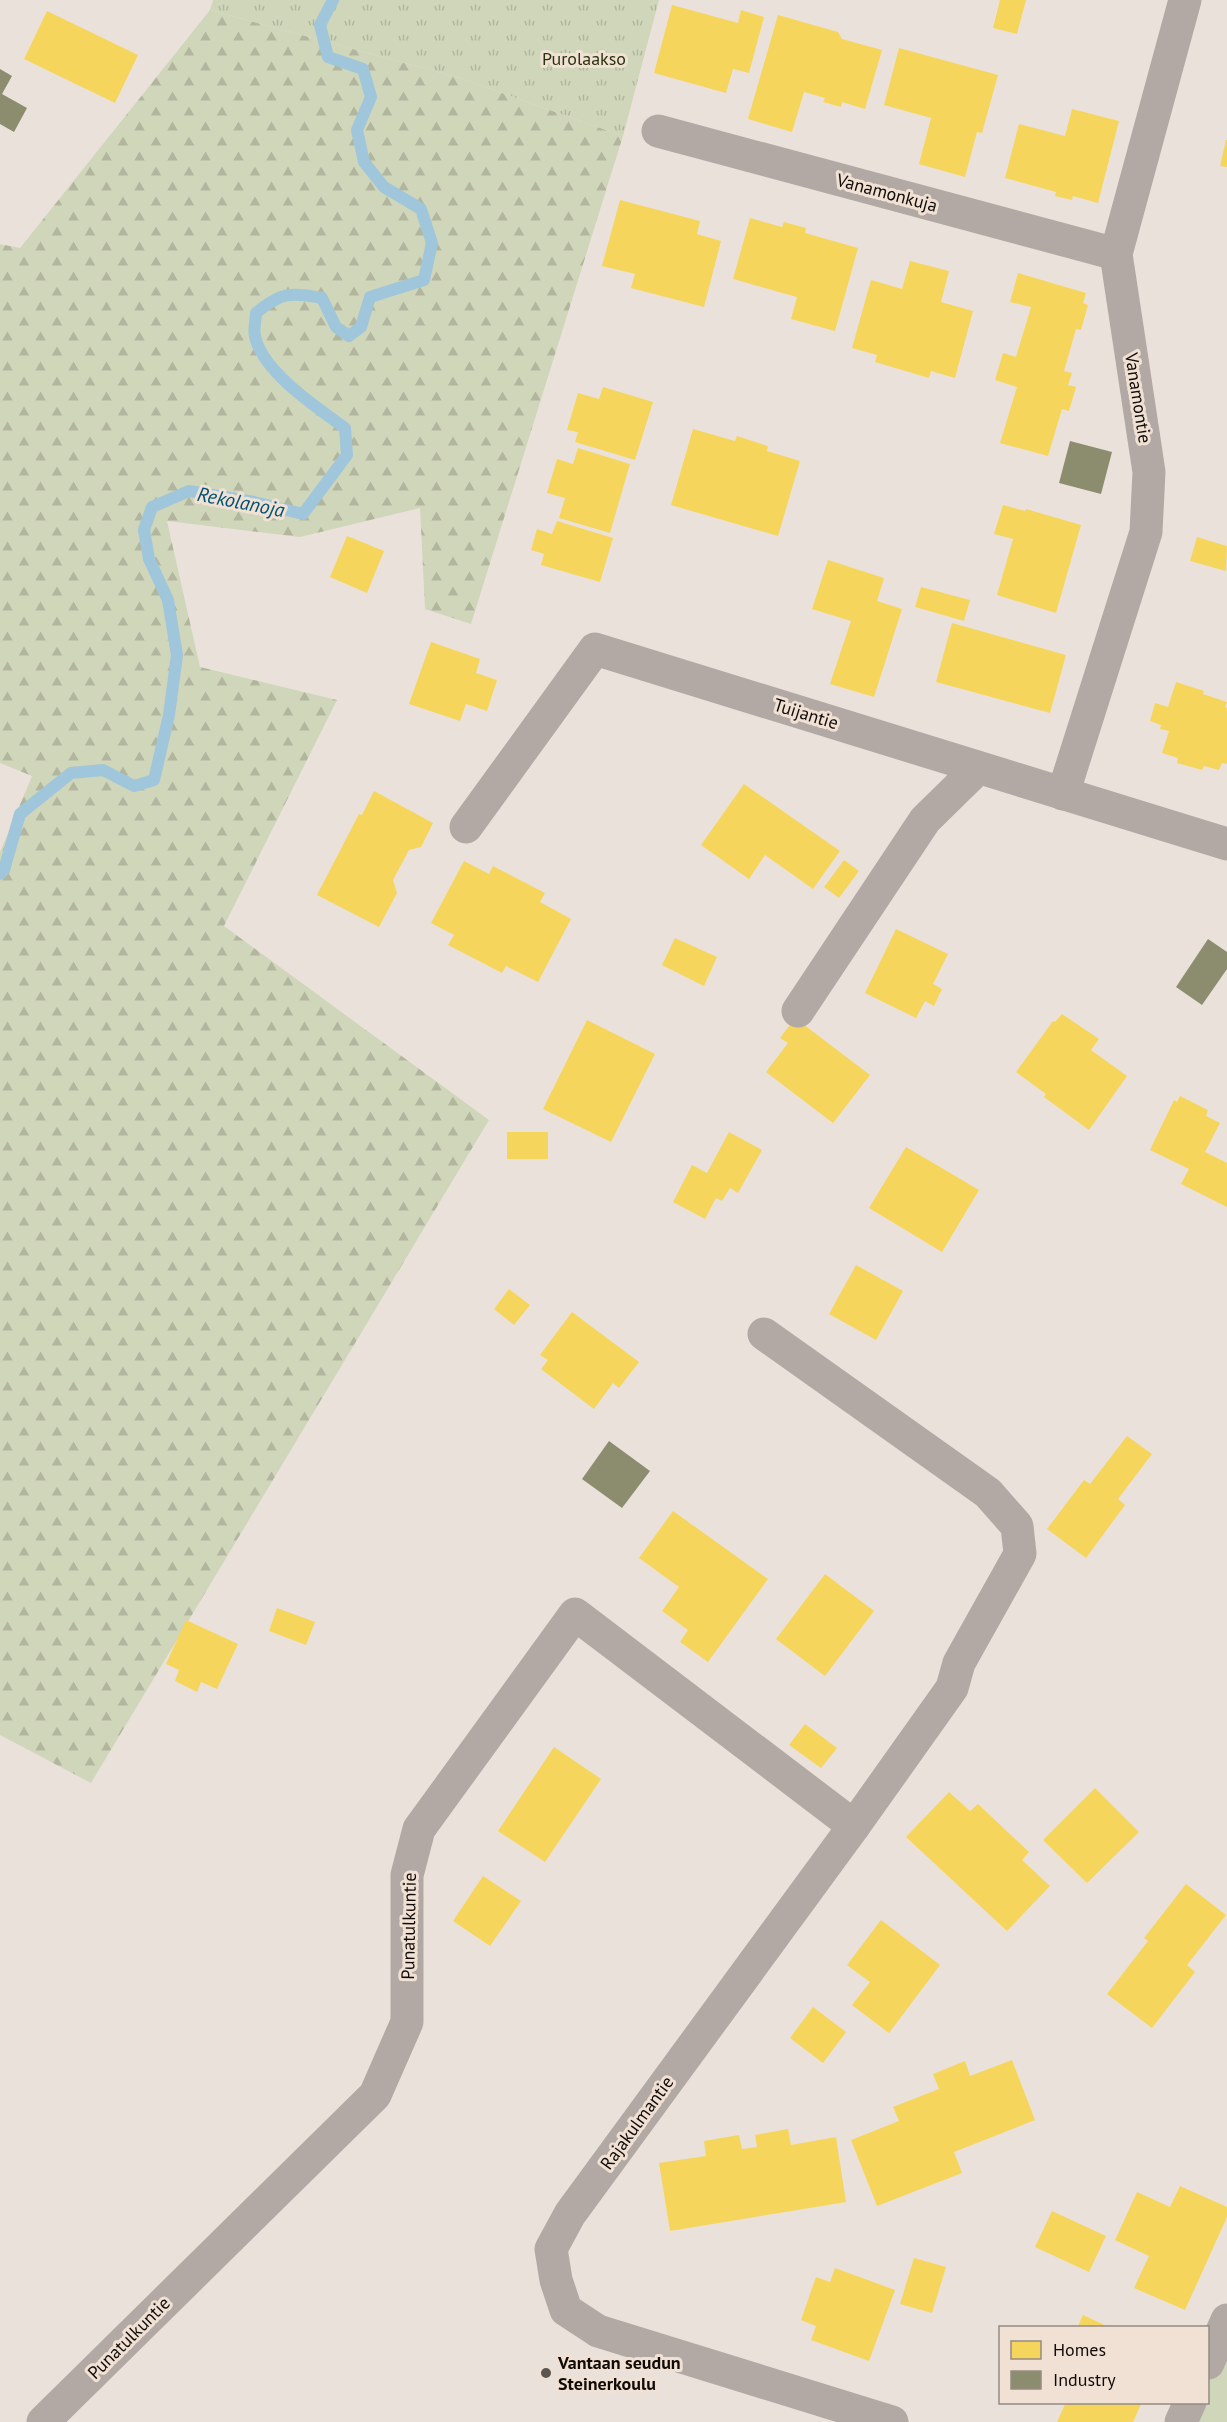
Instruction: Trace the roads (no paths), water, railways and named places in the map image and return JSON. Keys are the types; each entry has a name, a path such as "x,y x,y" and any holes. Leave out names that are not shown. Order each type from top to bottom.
{"street":[{"name":"Vanamontie","path":"1063,794 1146,532 1149,472 1116,254 1185,0"},
{"name":"Vanamonkuja","path":"658,131 1116,254"},
{"name":"Tuijantie","path":"466,827 595,649 1227,844"},
{"path":"798,1011 926,820 978,768"},
{"name":"Rajakulmantie","path":"764,1334 988,1493 1017,1526 1020,1554 958,1663 952,1688 570,2214 551,2249 556,2280 566,2310 598,2331 892,2422"},
{"name":"Punatulkuntie","path":"43,2422 375,2095 407,2022 407,1875 419,1829 575,1614 854,1826"},
{"path":"1209,2361 1227,2320"},
{"path":"1181,2422 1190,2404"}],"waterway":[{"name":"Rekolanoja","path":"0,874 4,870 20,814 71,773 103,770 134,786 154,780 169,715 177,655 168,600 149,559 144,530 152,507 189,491 254,502 303,514 347,455 345,428 292,388 268,363 255,336 256,313 272,301 287,295 322,298 336,327 349,336 361,327 370,297 424,280 432,243 421,209 384,187 364,162 357,130 371,97 363,69 328,57 320,25 333,0"}],"place":[{"name":"Vantaan seudun Steinerkoulu","path":"546,2373"}],"park label":[{"name":"Purolaakso","path":"584,59"}]}
